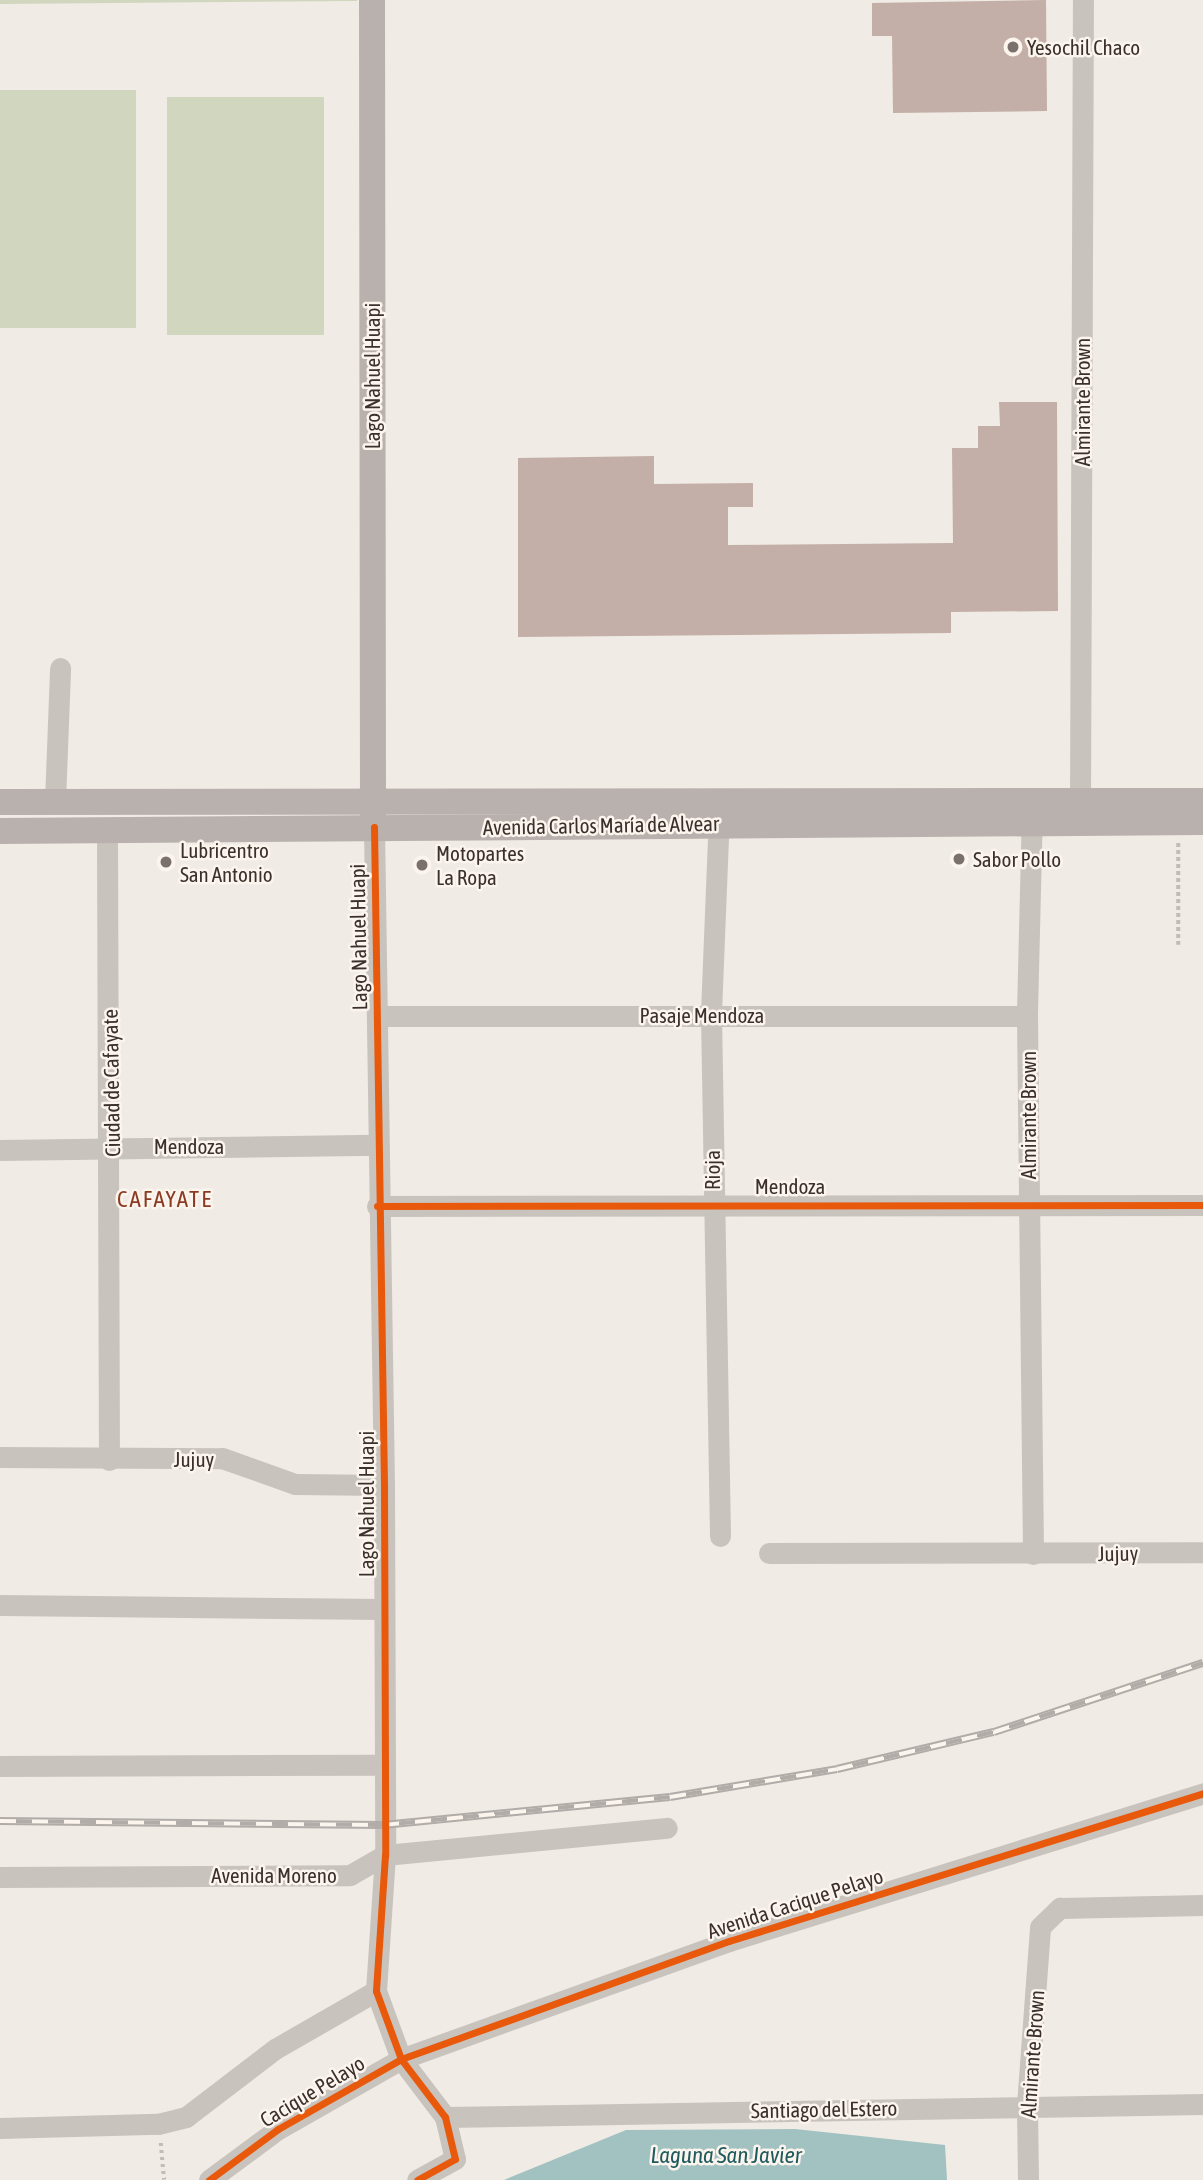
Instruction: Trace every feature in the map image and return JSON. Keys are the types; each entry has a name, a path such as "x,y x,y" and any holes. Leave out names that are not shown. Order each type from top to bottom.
{"main road":[{"name":"Lago Nahuel Huapi","path":"372,0 373,828"},
{"name":"Avenida Carlos María de Alvear","path":"0,802 373,801 719,814"},
{"name":"Avenida Carlos María de Alvear","path":"1032,812 1080,803 1203,802"},
{"name":"Avenida Carlos María de Alvear","path":"0,831 107,833 373,828 719,814 1032,812 1191,822"}],"street":[{"name":"Almirante Brown","path":"1080,803 1083,0"},
{"path":"55,801 60,668"},
{"name":"Almirante Brown","path":"1032,812 1027,1016 1033,1554"},
{"name":"Rioja","path":"719,814 711,1015 712,1204 720,1536"},
{"name":"Lago Nahuel Huapi","path":"373,828 377,1206 384,1485 381,1765 385,1854 376,1991 401,2059 445,2117 455,2159 417,2180"},
{"name":"Ciudad de Cafayate","path":"107,833 112,1147 109,1460"},
{"name":"Pasaje Mendoza","path":"377,1016 1027,1016"},
{"name":"Mendoza","path":"0,1150 378,1145"},
{"name":"Mendoza","path":"377,1206 1028,1203 1203,1205"},
{"name":"Jujuy","path":"0,1457 109,1460 222,1458 296,1484 384,1485"},
{"name":"Jujuy","path":"769,1553 1203,1552"},
{"path":"0,1605 384,1609"},
{"path":"0,1766 381,1765"},
{"name":"Avenida Cacique Pelayo","path":"401,2059 729,1941 1203,1793"},
{"name":"Avenida Moreno","path":"0,1877 349,1875 385,1854 667,1828"},
{"name":"Almirante Brown","path":"1028,2180 1027,2105 1040,1927 1060,1908 1203,1905"},
{"path":"0,2128 158,2124 186,2117 275,2049 376,1991"},
{"name":"Cacique Pelayo","path":"209,2180 278,2129 401,2059"},
{"name":"Santiago del Estero","path":"445,2117 1203,2104"}],"path":[{"path":"1178,944 1191,822"},
{"path":"158,2124 164,2180"}],"green space":[{"path":"0,0 357,0 357,1 0,4"},
{"path":"0,90 136,90 136,328 0,328"},
{"path":"167,97 324,97 324,335 167,335"}],"water":[{"name":"Laguna San Javier","path":"795,2129 945,2145 947,2180 504,2180 626,2130"}],"building":[{"name":"Yesochil Chaco","path":"1046,0 1047,111 893,113 892,36 872,36 872,3"},
{"path":"999,402 1057,402 1058,611 951,612 951,633 518,637 518,458 654,456 654,484 753,483 753,507 728,507 728,545 953,543 952,448 978,448 978,426 1000,426"}],"railway":[{"path":"0,1821 383,1825 670,1797 837,1769 994,1732 1203,1663"}],"cycle path":[{"path":"374,827 384,1485 385,1855 376,1991 401,2059 445,2117 455,2159 417,2180"},
{"path":"377,1206 1203,1205"},
{"path":"209,2180 278,2129 401,2059 729,1941 1203,1793"}],"place":[{"name":"Yesochil Chaco","path":"1013,47"},
{"name":"Sabor Pollo","path":"959,859"},
{"name":"Lubricentro San Antonio","path":"166,862"},
{"name":"Motopartes La Ropa","path":"422,865"}],"district":[{"name":"CAFAYATE","path":"165,1199"}]}
